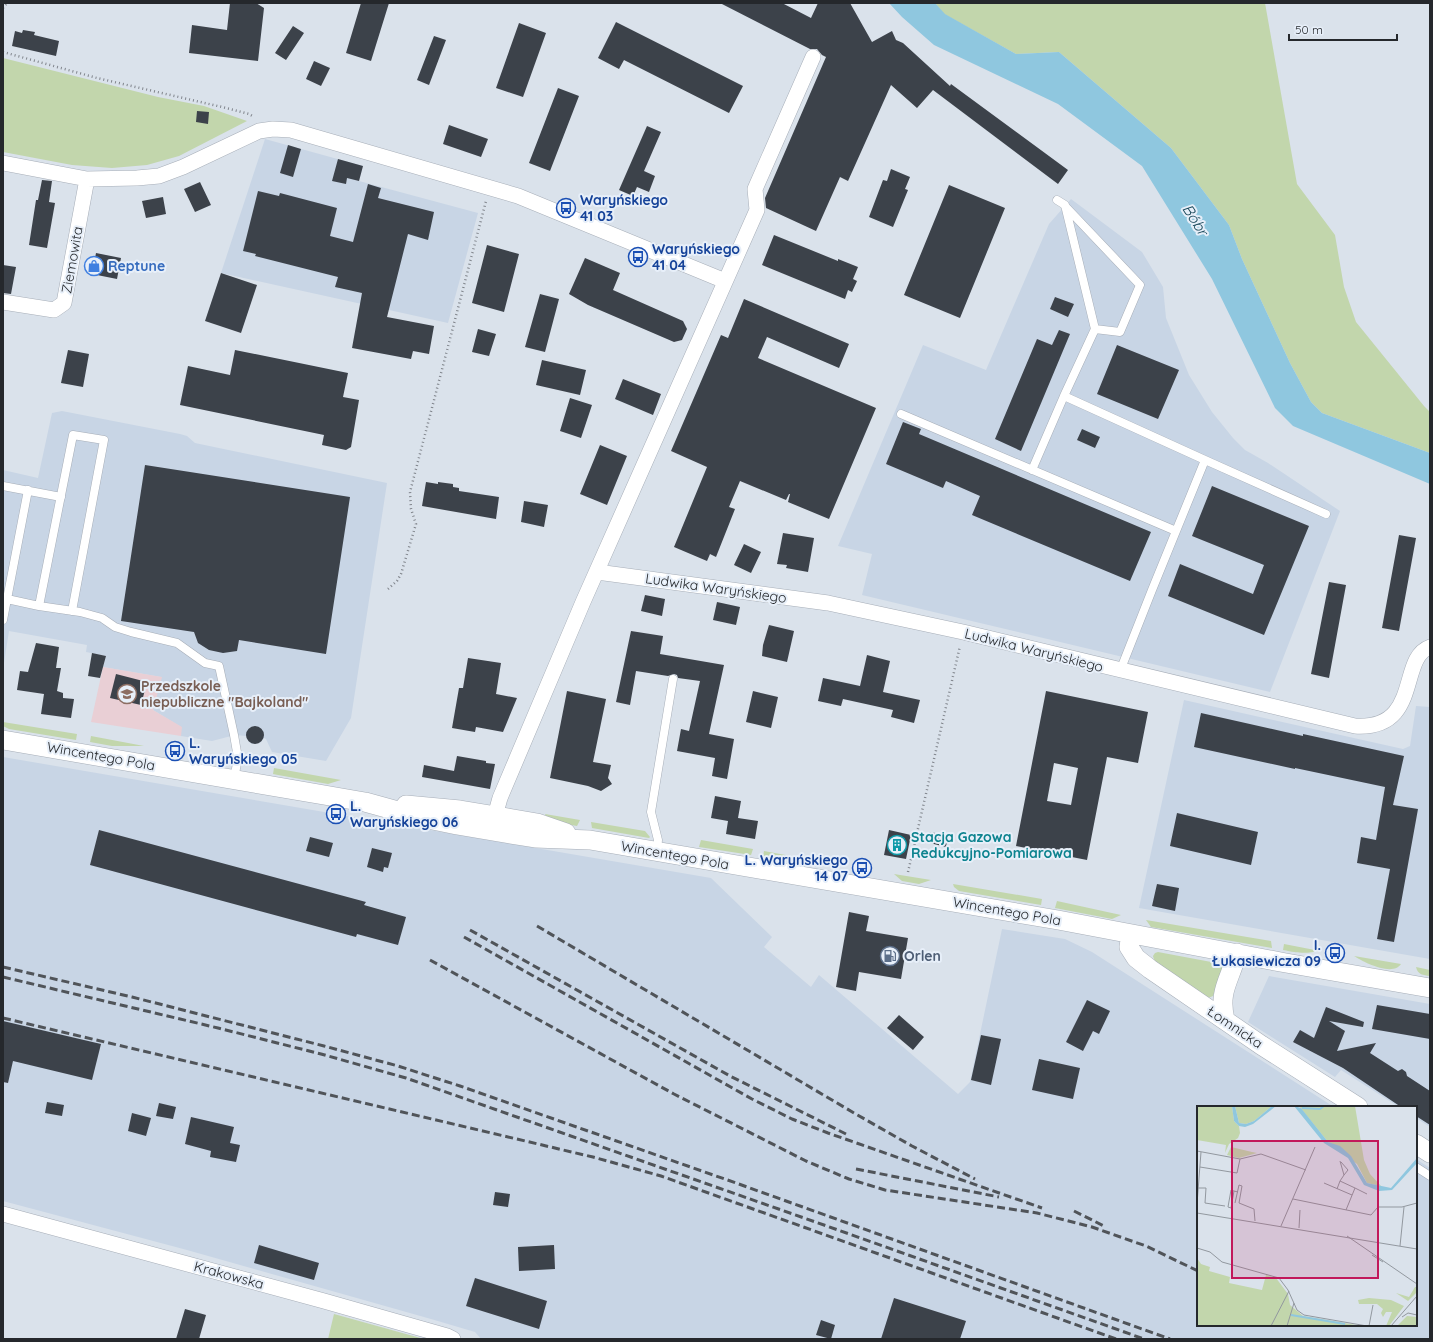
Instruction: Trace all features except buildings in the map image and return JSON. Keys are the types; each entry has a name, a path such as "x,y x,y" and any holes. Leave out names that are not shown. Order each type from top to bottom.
{"street":[{"path":"479,829 486,826 495,816 500,798 597,572 757,210 755,190 813,57"},
{"path":"3,163 87,179 159,176 184,167 258,131 273,129 292,130 518,196 725,281"},
{"name":"Ziemowita","path":"3,302 54,310 64,303 87,179"},
{"name":"Ludwika Waryńskiego","path":"597,572 828,603 963,632 1120,671 1355,726 1367,727 1378,724 1387,719 1396,711 1407,689 1418,657 1427,648"},
{"name":"Wincentego Pola","path":"3,740 365,802 423,818 479,829 535,838 582,839 657,851 1058,920 1430,988"},
{"name":"Wincentego Pola","path":"365,802 436,806 537,823 582,839"},
{"name":"Łomnicka","path":"1131,934 1129,947 1136,958 1150,970 1261,1045 1356,1106"},
{"path":"1225,1020 1222,1008 1222,996 1237,953"},
{"path":"1417,1145 1430,1153"},
{"name":"Krakowska","path":"3,1214 324,1301 453,1339"}],"lane":[{"path":"1057,200 1065,205 1140,285 1120,332 1095,330"},
{"path":"1032,470 1095,330 1065,205"},
{"path":"1064,396 1326,514"},
{"path":"901,414 1176,531"},
{"path":"39,606 73,435 104,440 72,611"},
{"path":"1120,671 1205,460"},
{"path":"3,486 61,497"},
{"path":"3,620 28,490"},
{"path":"7,599 102,618 115,627 176,643 204,663 219,666 237,750 238,758 234,779"},
{"path":"657,851 658,840 651,812 673,680"},
{"path":"1417,1168 1430,1176"}],"path":[{"path":"3,8 7,3"},
{"path":"3,52 90,77 249,114 273,129"},
{"path":"388,589 397,581 401,574 416,524 410,492 490,188"},
{"path":"908,872 963,632"}],"shaded area":[{"path":"265,139 363,166 359,181 478,213 448,323 221,273"},
{"path":"1071,199 1142,252 1163,287 1166,318 1189,375 1212,412 1233,438 1245,450 1268,463 1340,511 1270,692 862,595 872,554 838,546 923,345 986,370 1049,224"},
{"path":"62,411 180,434 187,436 195,443 387,483 351,718 326,761 272,752 266,739 264,738 260,743 252,744 246,736 235,735 212,741 181,736 181,727 153,710 161,677 103,667 106,656 86,652 87,645 9,631 3,669 3,470 38,478 52,413"},
{"name":"Przedszkole niepubliczne \"Bajkoland\"","path":"103,667 162,677 153,710 182,727 181,736 91,722"},
{"path":"1184,700 1403,749 1410,746 1416,706 1430,707 1430,959 1139,908"},
{"path":"3,757 711,878 772,937 764,947 811,987 819,975 958,1094 970,1082 1002,929 1065,939 1092,952 1332,1106 1197,1106 1197,1326 1417,1326 1417,1160 1430,1168 1430,1339 481,1339 475,1332 431,1319 187,1250 3,1201"},
{"path":"1269,976 1430,1004 1430,1127 1417,1119 1417,1106 1397,1106 1341,1070 1335,1077 1248,1022"}],"green space":[{"path":"935,3 1265,3 1297,184 1335,235 1344,287 1356,322 1430,412 1430,453 1322,413 1311,402 1290,363 1242,259 1229,225 1171,148 1059,52 1016,54 944,14"},
{"path":"3,58 158,97 204,106 247,121 179,156 147,165 112,168 72,165 3,152"},
{"path":"3,722 77,734 76,740 9,729 3,726"},
{"path":"91,736 144,746 112,746 90,742"},
{"path":"274,768 341,780 328,784 273,774"},
{"path":"545,814 580,820 577,826 548,821"},
{"path":"591,822 645,831 650,837 592,828"},
{"path":"701,840 753,849 751,855 699,847"},
{"path":"764,851 823,862 806,865 763,857"},
{"path":"894,874 931,880 919,884 902,881"},
{"path":"953,884 1042,899 1041,905 959,891"},
{"path":"1057,901 1121,915 1112,919 1055,908"},
{"path":"1146,920 1271,941 1272,948 1151,927"},
{"path":"1284,944 1320,951 1306,953 1288,951 1283,950"},
{"path":"1158,952 1222,964 1223,969 1213,996 1208,998 1155,963 1153,956"},
{"path":"1354,956 1401,964 1397,968 1385,969 1371,965"},
{"path":"1416,967 1430,970 1430,976 1419,973"},
{"path":"334,1314 424,1339 328,1339"}],"water":[{"name":"Bóbr","path":"889,3 935,3 945,14 1016,54 1059,52 1171,148 1229,225 1242,259 1290,363 1311,402 1322,413 1430,453 1430,484 1293,426 1275,408 1212,279 1142,166 1058,104 934,45 902,17"}],"railway":[{"path":"537,926 854,1113 975,1179"},
{"path":"470,930 730,1076 846,1134"},
{"path":"464,937 752,1099 792,1119 1042,1208"},
{"path":"430,960 674,1094 806,1161 849,1179 885,1190 1037,1213 1092,1227 1146,1246 1197,1271"},
{"path":"3,967 132,997 398,1066 460,1086 736,1183 1170,1339"},
{"path":"3,977 218,1028 321,1054 406,1078 1144,1339"},
{"path":"3,1018 593,1157 661,1176 1116,1339"},
{"path":"856,1169 999,1197"},
{"path":"1074,1211 1104,1226"}],"place":[{"name":"Waryńskiego 41 03","path":"566,208"},
{"name":"Waryńskiego 41 04","path":"638,257"},
{"name":"Reptune","path":"94,266"},
{"name":"Przedszkole niepubliczne \"Bajkoland\"","path":"127,694"},
{"name":"L. Waryńskiego 05","path":"175,751"},
{"name":"L. Waryńskiego 06","path":"336,814"},
{"name":"Stacja Gazowa Redukcyjno-Pomiarowa","path":"897,845"},
{"name":"L. Waryńskiego 14 07","path":"862,868"},
{"name":"I. Łukasiewicza 09","path":"1335,953"},
{"name":"Orlen","path":"890,956"}]}
